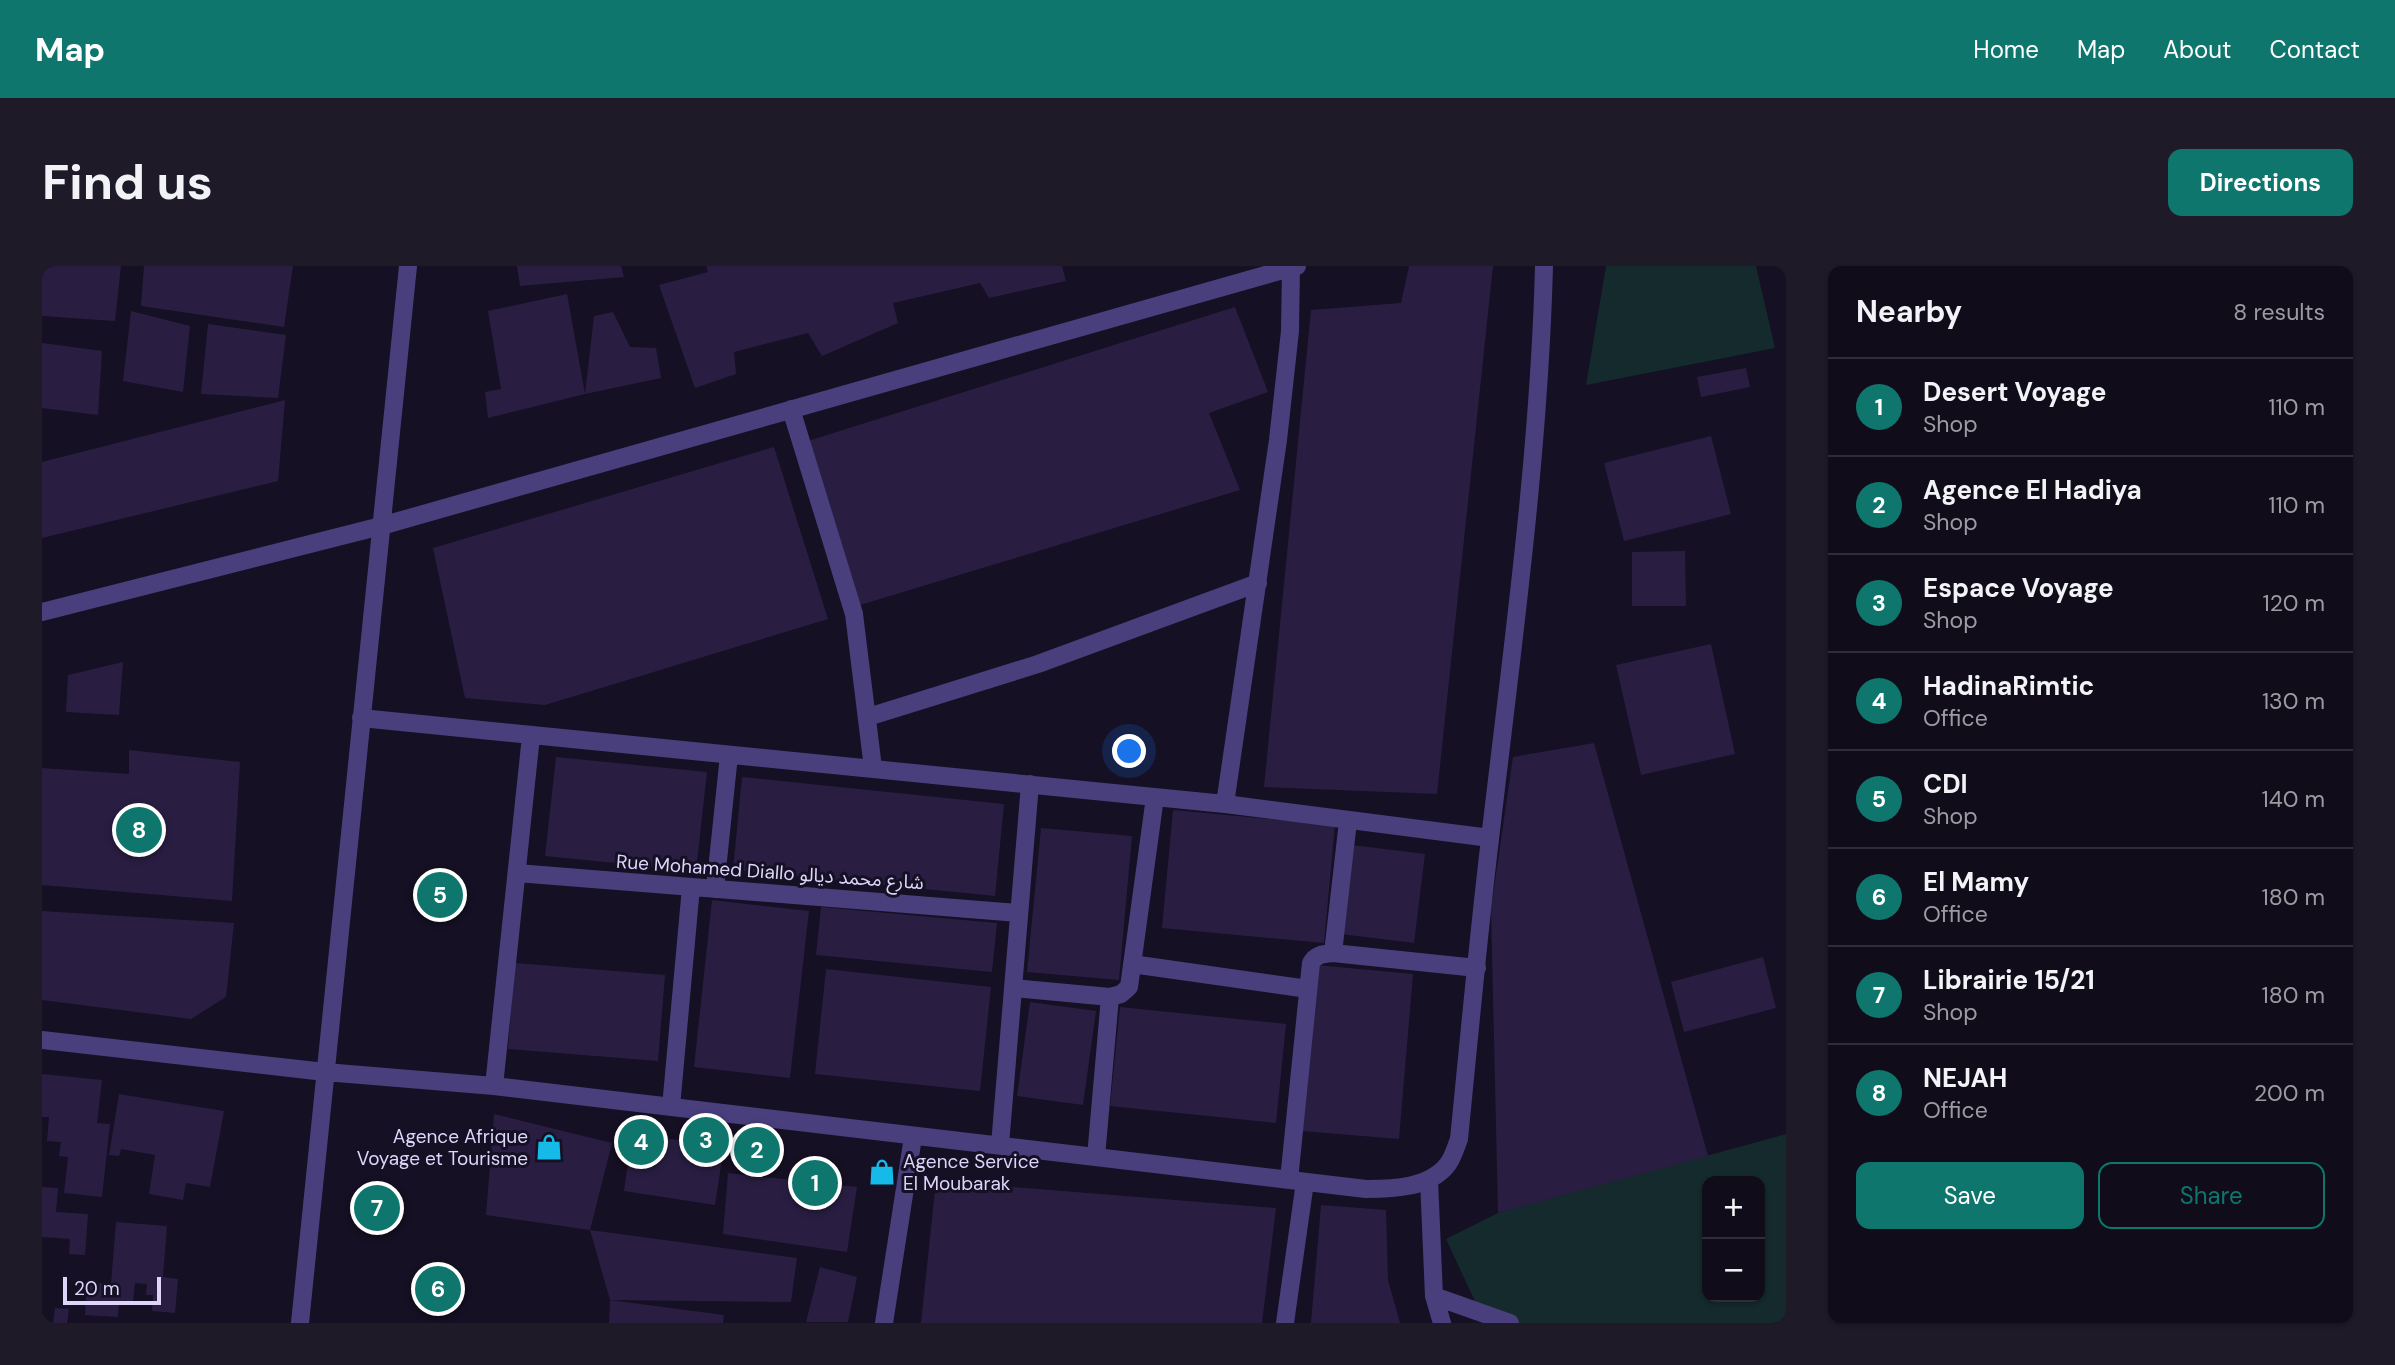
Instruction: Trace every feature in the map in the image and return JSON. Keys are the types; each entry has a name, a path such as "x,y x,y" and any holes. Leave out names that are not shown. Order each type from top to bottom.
{"street":[{"path":"300,1323 408,266"},
{"path":"42,1040 326,1072 494,1086 1366,1189 1389,1189 1429,1180 1447,1164 1459,1139 1525,533 1541,356 1544,266"},
{"path":"42,612 381,526 1293,267 1290,331 1278,440 1225,804"},
{"path":"791,410 854,614 873,768"},
{"path":"868,717 1038,664 1258,583"},
{"path":"361,719 1225,804 1490,838"},
{"path":"494,1086 531,736"},
{"path":"715,889 729,755"},
{"path":"1000,1145 1030,784"},
{"path":"1013,988 1110,997 1121,994 1129,987 1155,797"},
{"path":"1333,953 1348,821"},
{"name":"Rue Mohamed Diallo شارع محمد ديالو","path":"517,873 1019,912"},
{"path":"671,1107 691,887"},
{"path":"1285,1323 1297,1181 1308,989 1313,959 1319,955 1333,953 1477,968"},
{"path":"1132,964 1308,989"},
{"path":"1096,1157 1110,997"},
{"path":"884,1323 913,1137"},
{"path":"1429,1180 1434,1296 1442,1323"},
{"path":"1434,1296 1510,1323"}],"green space":[{"path":"1606,266 1756,266 1775,348 1586,385"},
{"path":"1786,1134 1786,1323 1485,1323 1446,1239 1498,1213"}],"building":[{"path":"42,266 121,266 115,321 42,316"},
{"path":"144,266 293,266 284,327 141,306"},
{"path":"517,266 621,266 624,277 520,286"},
{"path":"706,266 1062,266 1066,281 989,298 980,283 893,303 898,323 822,356 808,333 734,352 736,374 695,388 659,285 708,272"},
{"path":"1409,266 1493,266 1437,794 1264,787 1311,310 1401,303"},
{"path":"567,294 585,394 488,418 485,392 501,389 488,311"},
{"path":"1235,307 1268,392 1209,413 1240,490 860,605 808,441"},
{"path":"131,311 190,326 183,392 123,381"},
{"path":"613,312 630,347 656,348 661,378 585,394 594,316"},
{"path":"208,324 286,335 278,398 201,394"},
{"path":"42,343 102,351 98,415 42,408"},
{"path":"1746,368 1750,387 1701,397 1697,377"},
{"path":"285,400 278,481 42,538 42,462"},
{"path":"1711,436 1731,514 1624,541 1604,463"},
{"path":"774,447 828,619 545,705 465,698 433,548"},
{"path":"1685,551 1686,606 1632,606 1632,552"},
{"path":"1711,644 1735,754 1641,775 1616,665"},
{"path":"123,662 119,715 66,712 68,675"},
{"path":"1594,743 1708,1156 1498,1213 1491,909 1513,757"},
{"path":"129,750 240,762 232,901 42,885 42,768 129,774"},
{"path":"556,757 707,772 696,871 545,856"},
{"path":"742,777 1004,804 995,896 733,870"},
{"path":"1173,810 1335,825 1324,943 1162,928"},
{"path":"1041,828 1132,836 1119,980 1027,972"},
{"path":"1352,845 1425,854 1414,943 1341,934"},
{"path":"712,900 809,911 790,1078 694,1067"},
{"path":"821,907 997,923 992,972 816,955"},
{"path":"42,911 234,923 226,997 191,1019 42,1000"},
{"path":"1763,957 1776,1008 1684,1032 1671,982"},
{"path":"515,963 665,975 658,1061 508,1049"},
{"path":"1316,965 1413,974 1399,1139 1302,1131"},
{"path":"826,969 991,987 980,1091 815,1074"},
{"path":"1030,1002 1096,1011 1083,1105 1017,1096"},
{"path":"1120,1007 1286,1024 1276,1123 1110,1106"},
{"path":"42,1074 102,1080 97,1123 110,1124 102,1197 64,1193 68,1157 59,1156 61,1142 47,1141 49,1117 42,1117"},
{"path":"119,1094 224,1111 210,1187 186,1183 183,1200 149,1194 155,1155 121,1149 119,1156 109,1155"},
{"path":"494,1114 612,1143 590,1230 486,1215"},
{"path":"632,1134 724,1146 715,1205 624,1191"},
{"path":"728,1173 857,1187 847,1252 723,1234"},
{"path":"936,1181 1276,1208 1262,1323 921,1323"},
{"path":"42,1187 58,1188 56,1212 88,1214 85,1255 69,1254 70,1239 42,1237"},
{"path":"1321,1205 1386,1210 1388,1280 1400,1323 1311,1323"},
{"path":"116,1222 167,1226 163,1277 178,1279 175,1313 152,1311 153,1295 146,1295 147,1284 135,1283 133,1302 119,1301 118,1317 85,1315 87,1282 111,1284"},
{"path":"590,1230 797,1258 791,1302 610,1300"},
{"path":"820,1267 857,1277 848,1322 806,1322"},
{"path":"610,1300 724,1315 723,1323 609,1323"},
{"path":"55,1308 69,1309 67,1323 53,1323"}],"place":[{"name":"NEJAH","path":"139,830"},
{"name":"CDI","path":"440,895"},
{"name":"Espace Voyage","path":"706,1140"},
{"name":"HadinaRimtic","path":"641,1142"},
{"name":"Agence Afrique Voyage et Tourisme","path":"549,1147"},
{"name":"Agence El Hadiya","path":"757,1150"},
{"name":"Agence Service El Moubarak","path":"882,1172"},
{"name":"Desert Voyage","path":"815,1183"},
{"name":"Librairie 15/21","path":"377,1208"},
{"name":"El Mamy","path":"438,1289"}]}
